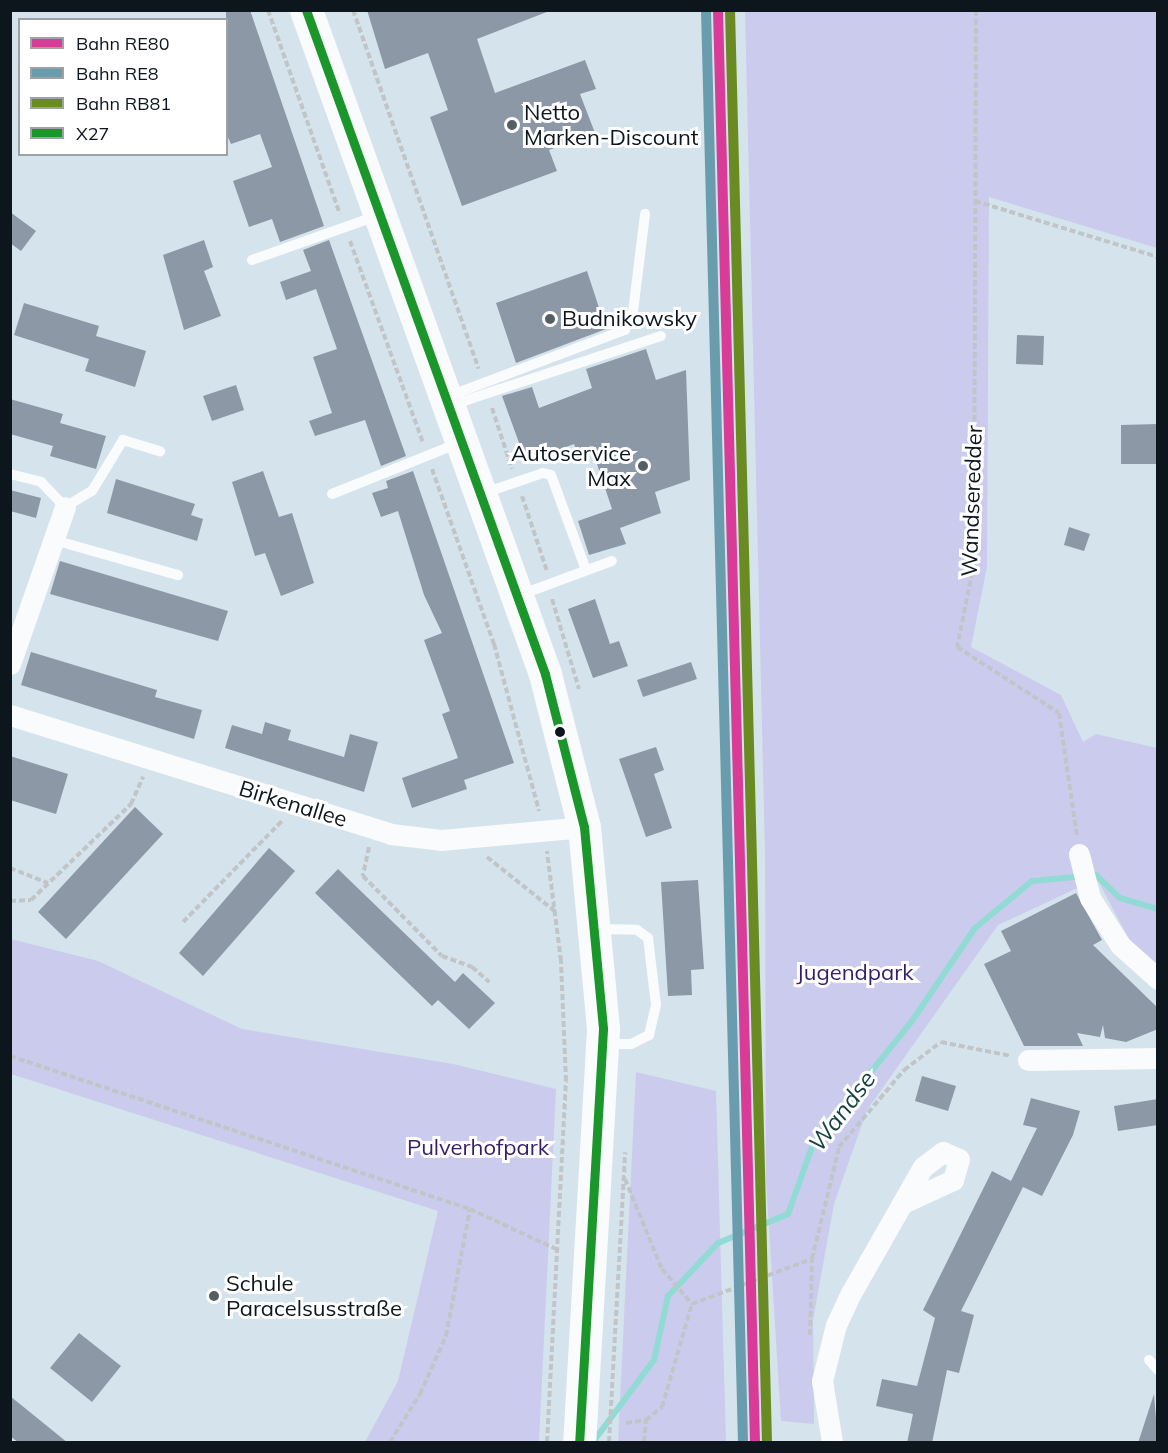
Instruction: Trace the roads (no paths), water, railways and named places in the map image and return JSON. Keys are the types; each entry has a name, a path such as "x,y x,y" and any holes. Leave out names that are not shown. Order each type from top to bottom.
{"main road":[{"path":"306,10 546,674 584,827 602,1044 594,1437"}],"street":[{"path":"10,663 65,507"},
{"name":"Birkenallee","path":"10,715 373,828 441,840 584,827"},
{"path":"1079,854 1090,898 1120,945 1158,979"},
{"path":"1028,1060 1158,1058"},
{"path":"832,1443 822,1398 825,1358 852,1293 903,1203"}],"lane":[{"path":"252,260 380,214"},
{"path":"447,401 625,330 633,312 645,214"},
{"path":"447,401 661,336"},
{"path":"10,474 41,482 65,507 92,491 123,440 160,451"},
{"path":"332,494 462,442"},
{"path":"481,494 543,473 551,475 586,570"},
{"path":"54,540 178,575"},
{"path":"517,596 612,561"},
{"path":"594,929 642,932 648,938 655,986 655,1022 649,1035 631,1044 602,1044"},
{"path":"1149,1360 1158,1370"}],"waterway":[{"name":"Wandse","path":"593,1442 654,1360 668,1296 718,1243 788,1214 813,1144 912,1021 975,928 1032,881 1096,875 1120,898 1158,909"}],"rail line":[{"name":"RE8","path":"706,10 743,1442"},
{"name":"RE80","path":"718,10 755,1442"},
{"name":"RB81","path":"730,10 767,1442"}],"place":[{"name":"Netto Marken-Discount","path":"512,125"},
{"name":"Budnikowsky","path":"550,319"},
{"name":"Autoservice Max","path":"643,466"},
{"name":"Schule Paracelsusstraße","path":"214,1296"}],"park label":[{"name":"Jugendpark","path":"855,973"},
{"name":"Pulverhofpark","path":"478,1148"}]}
